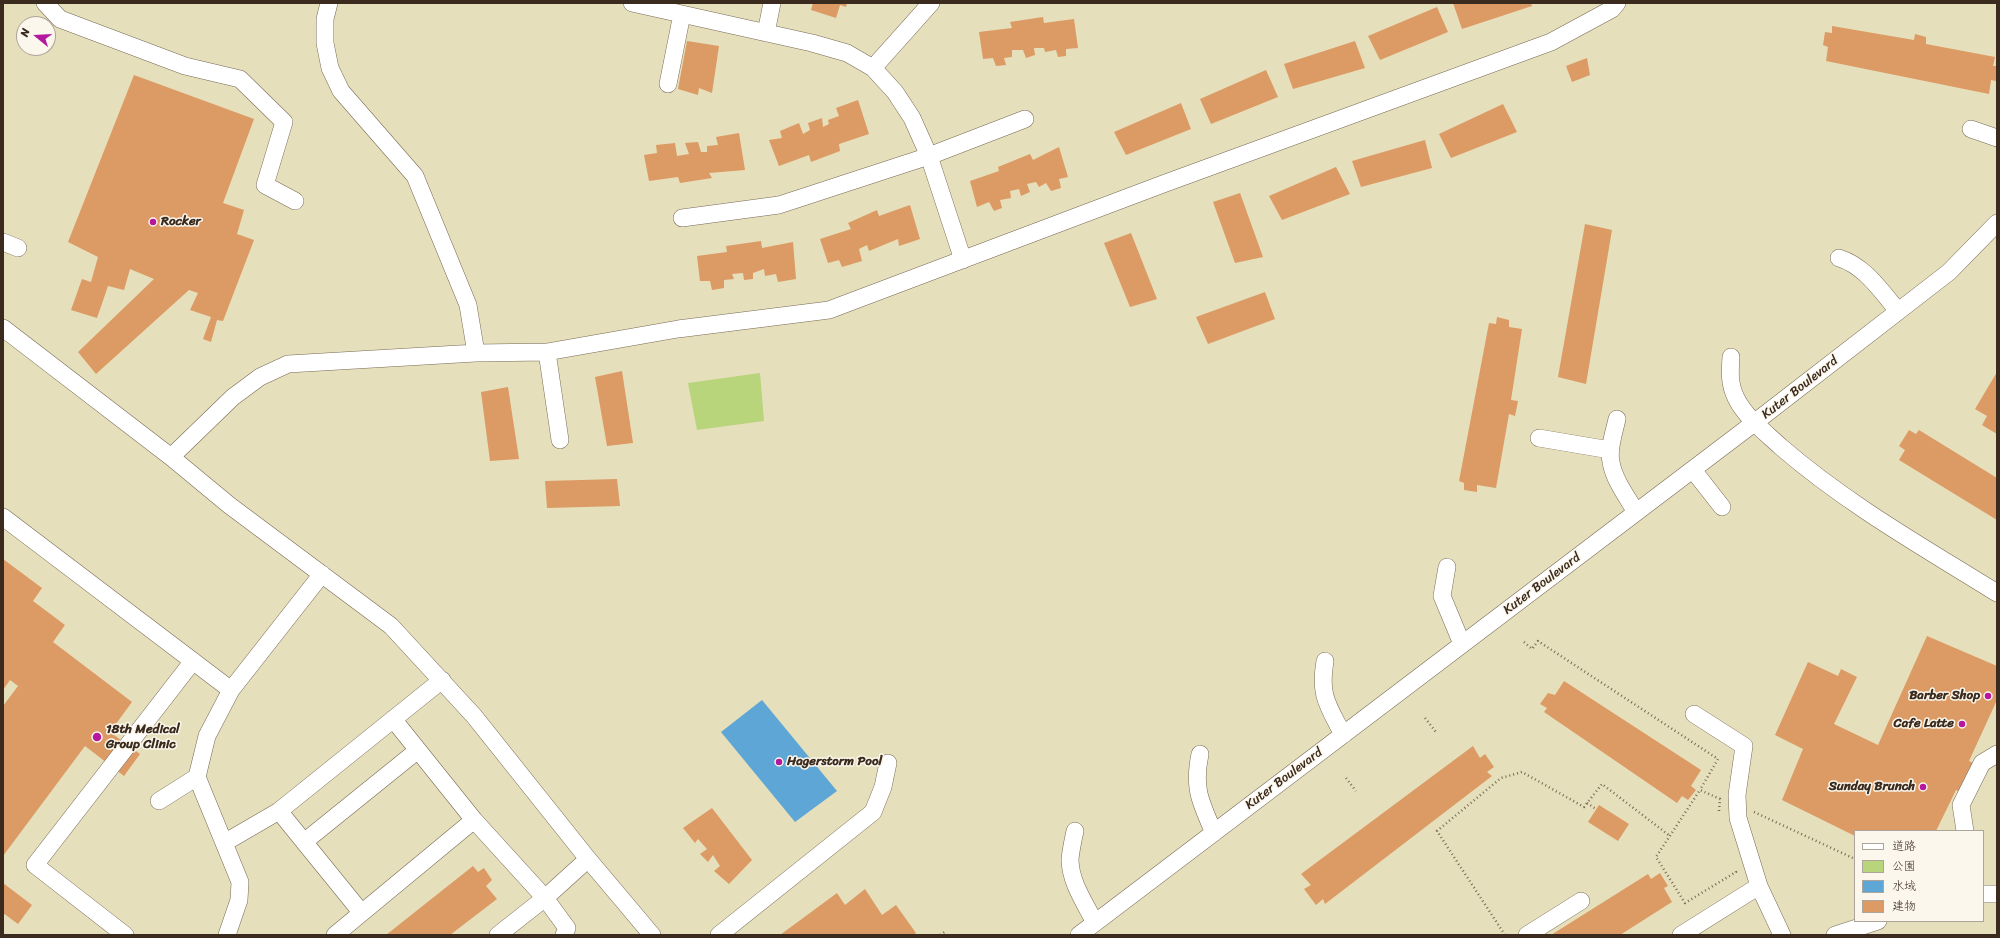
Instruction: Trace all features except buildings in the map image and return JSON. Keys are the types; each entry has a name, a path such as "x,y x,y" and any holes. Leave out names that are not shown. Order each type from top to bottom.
{"street":[{"path":"45,3 60,19 185,66 240,79 284,122 265,185 295,201"},
{"path":"329,3 325,19 325,43 330,68 341,91 415,176 468,305 476,353"},
{"path":"632,3 812,43 848,53 873,68 895,92 912,118 929,156 963,260"},
{"path":"766,33 772,3"},
{"path":"873,68 931,3"},
{"path":"172,457 233,397 260,377 288,364 476,353 547,352 678,329 829,310 1163,184 1551,42 1612,9 1616,3"},
{"path":"668,84 682,14"},
{"path":"682,218 779,205 929,156 1025,119"},
{"path":"1971,129 1997,138"},
{"name":"Kuter Boulevard","path":"1079,935 1898,312 1949,272 1997,223"},
{"path":"1839,258 1850,262 1861,270 1898,312"},
{"path":"3,328 172,457 229,506 391,626 474,716 588,859 652,935"},
{"path":"547,352 560,440"},
{"path":"1731,357 1729,377 1736,398 1754,423 1812,474 1868,512 1997,593"},
{"path":"1617,419 1610,450 1610,462 1616,477 1636,512"},
{"path":"1539,438 1610,450"},
{"path":"1692,470 1722,507"},
{"path":"3,517 231,690"},
{"path":"1447,567 1442,596 1462,644"},
{"path":"227,935 239,900 240,882 197,777 207,736 231,690 322,574"},
{"path":"125,935 35,865 193,661"},
{"path":"1325,661 1322,690 1343,735"},
{"path":"224,843 278,811 442,680"},
{"path":"1694,714 1744,746 1737,795 1738,818 1759,886 1782,935"},
{"path":"393,719 474,820 545,898 567,928 564,935"},
{"path":"304,842 418,750"},
{"path":"1200,754 1196,772 1196,786 1200,801 1214,833"},
{"path":"1965,830 1961,805 1982,763 1997,754"},
{"path":"720,935 873,812 883,787 888,763"},
{"path":"159,801 197,777"},
{"path":"278,811 361,912"},
{"path":"335,935 474,820"},
{"path":"1075,831 1070,859 1071,873 1095,923"},
{"path":"498,935 545,898 588,859"},
{"path":"1681,935 1759,886"},
{"path":"1984,894 1997,894"},
{"path":"1527,935 1581,900"},
{"path":"1835,935 1875,922"}],"path":[{"path":"1524,642 1532,649 1538,641 1718,759 1700,790 1656,857 1685,903 1736,872 1734,865"},
{"path":"1425,718 1436,732"},
{"path":"1505,935 1437,832 1502,778 1522,772 1584,807 1602,784 1670,836"},
{"path":"1346,778 1356,791"},
{"path":"1700,790 1720,799 1719,811"},
{"path":"1587,803 1596,809"},
{"path":"1752,811 1854,859"},
{"path":"940,935 946,931"}],"green space":[{"path":"760,373 764,421 697,430 688,383"}],"water":[{"name":"Hagerstorm Pool","path":"762,700 837,791 795,822 721,732"}],"place":[{"name":"Rocker","path":"153,222"},
{"name":"Barber Shop","path":"1988,696"},
{"name":"Cafe Latte","path":"1962,724"},
{"name":"18th Medical Group Clinic","path":"97,737"},
{"name":"Hagerstorm Pool","path":"779,762"},
{"name":"Sunday Brunch","path":"1923,787"}]}
